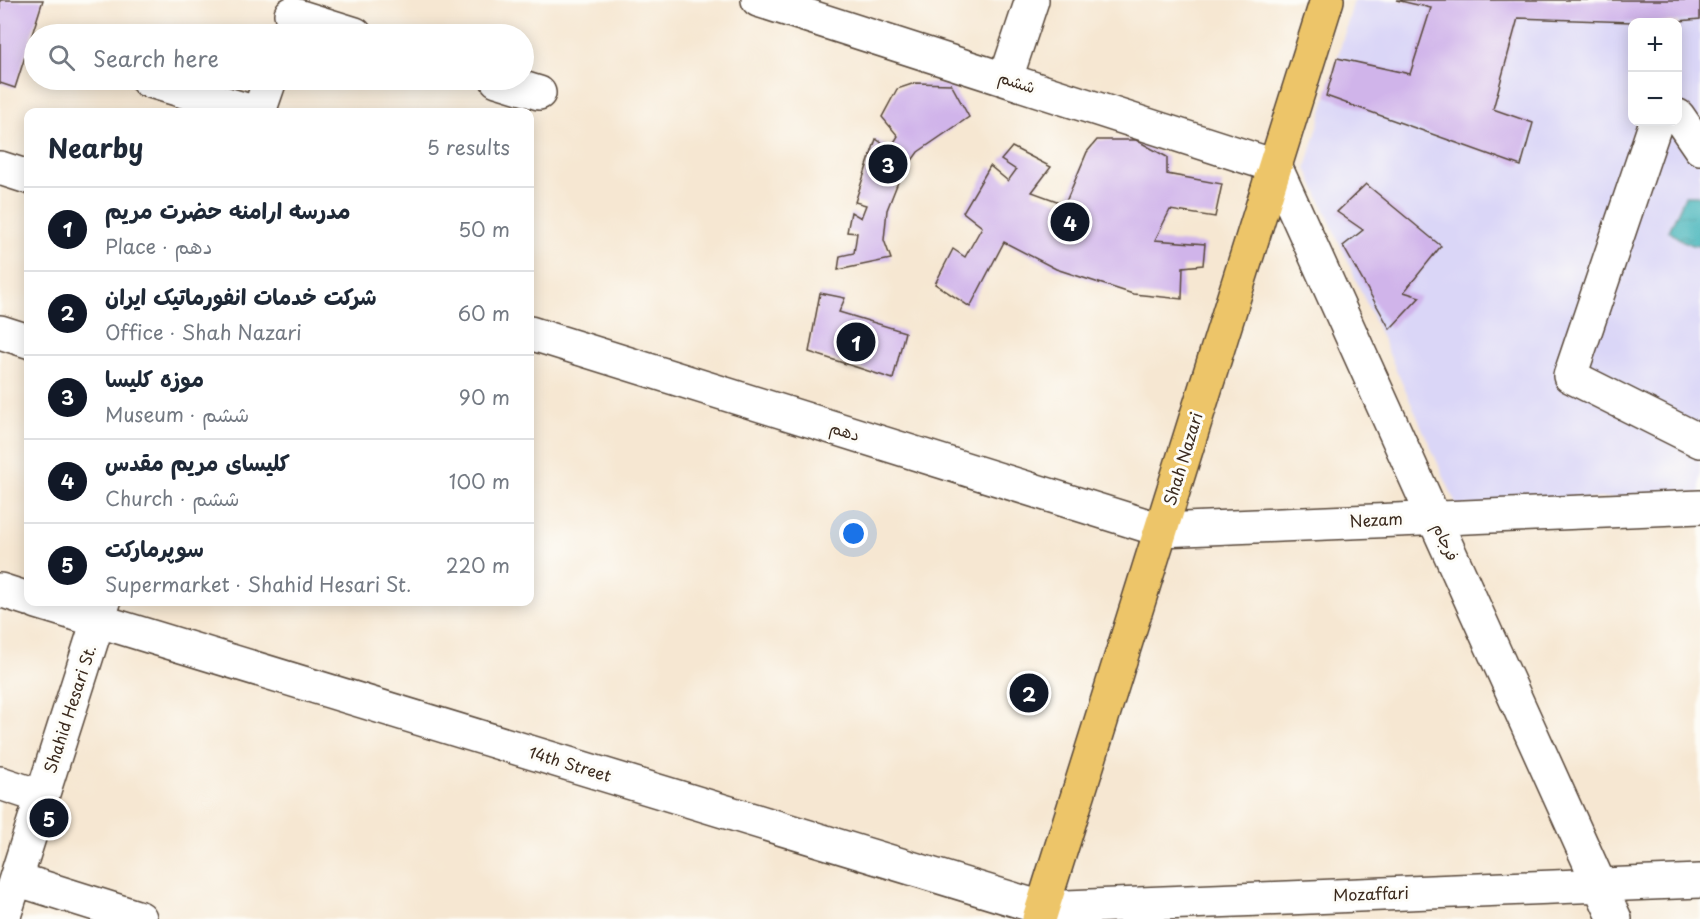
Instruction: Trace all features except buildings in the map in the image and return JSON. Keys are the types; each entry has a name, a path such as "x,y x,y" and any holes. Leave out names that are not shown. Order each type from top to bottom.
{"main road":[{"name":"Shah Nazari","path":"1040,914 1327,0"}],"street":[{"name":"ششم","path":"758,0 1275,166"},
{"path":"1006,78 1032,0"},
{"path":"290,16 319,24"},
{"path":"180,90 240,108"},
{"path":"260,108 267,90"},
{"path":"530,90 540,93"},
{"path":"1682,123 1700,148"},
{"path":"1655,126 1570,376 1700,441"},
{"name":"فرجام","path":"1275,166 1616,919"},
{"path":"0,168 24,176"},
{"path":"0,332 24,340"},
{"name":"دهم","path":"534,334 1161,530"},
{"name":"Nezam","path":"1161,530 1700,507"},
{"path":"0,590 24,598"},
{"name":"14th Street","path":"65,606 101,611 1040,914"},
{"name":"Shahid Hesari St.","path":"3,919 101,611"},
{"path":"0,783 42,797"},
{"path":"16,879 140,918"},
{"name":"Mozaffari","path":"1040,914 1700,881"}],"shaded area":[{"path":"1354,0 1700,0 1700,493 1457,506 1306,168"}],"water":[{"path":"1685,196 1700,196 1700,246 1683,241 1669,231"}],"place":[{"name":"موزه کلیسا","path":"888,164"},
{"name":"کلیسای مریم مقدس","path":"1070,222"},
{"name":"مدرسه ارامنه حضرت مریم","path":"856,342"},
{"name":"شرکت خدمات انفورماتیک ایران","path":"1029,693"},
{"name":"سوپرمارکت","path":"49,818"}]}
